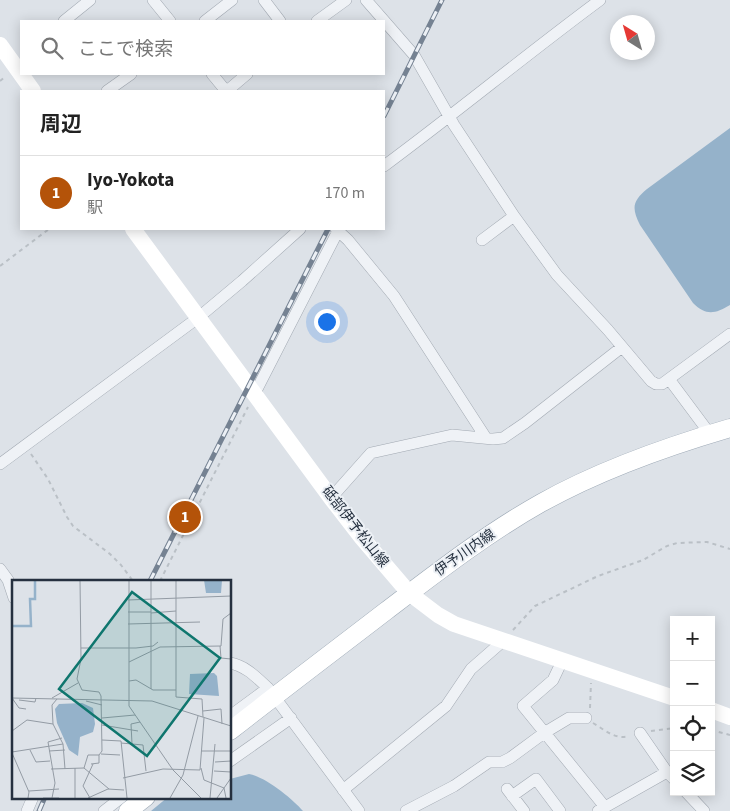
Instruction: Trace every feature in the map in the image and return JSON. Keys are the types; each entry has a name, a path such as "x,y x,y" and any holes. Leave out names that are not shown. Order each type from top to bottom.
{"main road":[{"path":"0,45 17,59"},
{"path":"25,75 32,90"},
{"name":"砥部伊予松山線","path":"134,230 331,498 409,593 438,615 454,624 670,697"},
{"name":"伊予川内線","path":"231,730 271,692 474,546 541,503 620,465 652,452 730,428"},
{"path":"715,711 730,717"},
{"path":"128,811 145,798"}],"street":[{"path":"65,20 90,0"},
{"path":"153,0 169,20"},
{"path":"206,20 232,0"},
{"path":"264,0 279,20"},
{"path":"318,20 346,0"},
{"path":"366,0 383,20"},
{"path":"385,165 600,0"},
{"path":"385,22 414,55 450,117 514,216 558,275 651,381 656,384 662,384 730,334"},
{"path":"108,90 130,75"},
{"path":"213,75 225,90"},
{"path":"227,90 246,75"},
{"path":"482,240 514,216"},
{"path":"0,464 199,317 299,230"},
{"path":"255,393 337,230"},
{"path":"339,230 394,296 486,438"},
{"path":"331,498 371,453 452,435 502,438 512,433 622,346"},
{"path":"670,379 710,434"},
{"path":"0,569 8,580 12,592"},
{"path":"343,790 446,706 472,669 503,641"},
{"path":"562,661 553,680 523,706 601,809 670,776"},
{"path":"231,663 251,672 271,692 359,811"},
{"path":"231,715 271,692"},
{"path":"231,760 291,718"},
{"path":"406,811 454,786 489,762 502,762 510,758 544,733 569,718 586,718"},
{"path":"640,733 670,775"},
{"path":"524,811 510,793 536,779 560,811"},
{"path":"690,796 704,811"},
{"path":"27,811 33,798"},
{"path":"104,811 121,798"}],"path":[{"path":"0,266 48,230"},
{"path":"161,580 255,393"},
{"path":"25,446 48,479 67,518 73,526 110,554 132,580"},
{"path":"503,641 535,606 598,576 643,560 667,546 677,543 707,542 730,549"},
{"path":"592,671 590,711 586,718 615,737 623,738 640,733 670,729"},
{"path":"715,731 730,735"}],"water":[{"path":"730,128 730,305 715,312 706,312 693,303 640,225 635,213 635,205 639,197 647,189"},
{"path":"249,774 262,779 278,789 303,811 151,811 167,798 231,798 231,779"}],"railway":[{"path":"385,114 442,0"},
{"path":"151,580 327,230"},
{"path":"39,811 45,798"}],"place":[{"name":"Iyo-Yokota","path":"185,517"}]}
